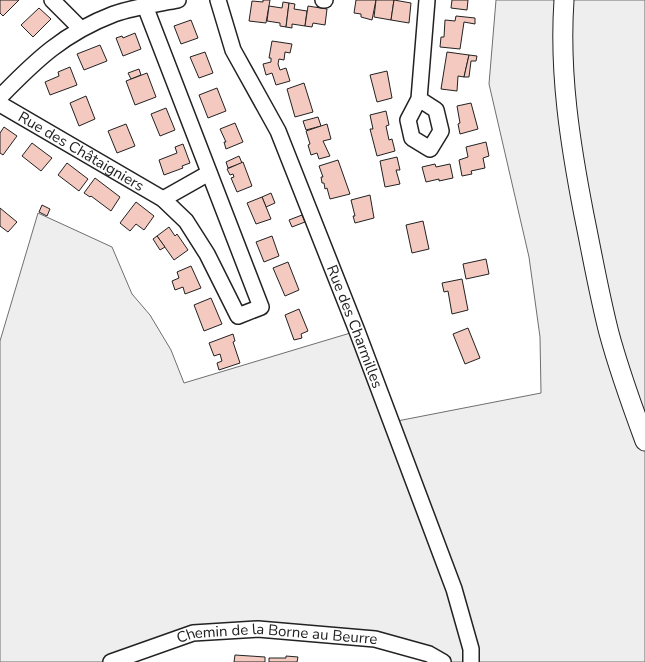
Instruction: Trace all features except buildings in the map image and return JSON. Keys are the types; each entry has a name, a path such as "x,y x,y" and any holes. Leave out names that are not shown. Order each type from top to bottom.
{"main road":[{"path":"564,0 562,30 563,76 576,176 609,334 645,441"}],"street":[{"path":"52,0 81,29"},
{"path":"0,97 38,58 66,37 115,14 178,0"},
{"name":"Rue des Charmilles","path":"218,0 233,50 278,131 366,356 454,589 471,649 471,662"},
{"path":"419,99 427,0"},
{"name":"Rue des Châtaigniers","path":"0,104 163,199 186,221 202,246 238,316 261,307 145,6"},
{"path":"163,199 208,173"},
{"name":"Chemin de la Borne au Beurre","path":"111,662 193,633 258,629 375,639 429,654 443,662"}],"shaded area":[{"path":"496,0 645,0 645,662 443,662 375,639 193,633 111,662 0,662 0,341 38,213 112,247 132,294 150,315 171,350 184,383 357,331 392,422 541,393 540,337 529,257 489,84"}]}
